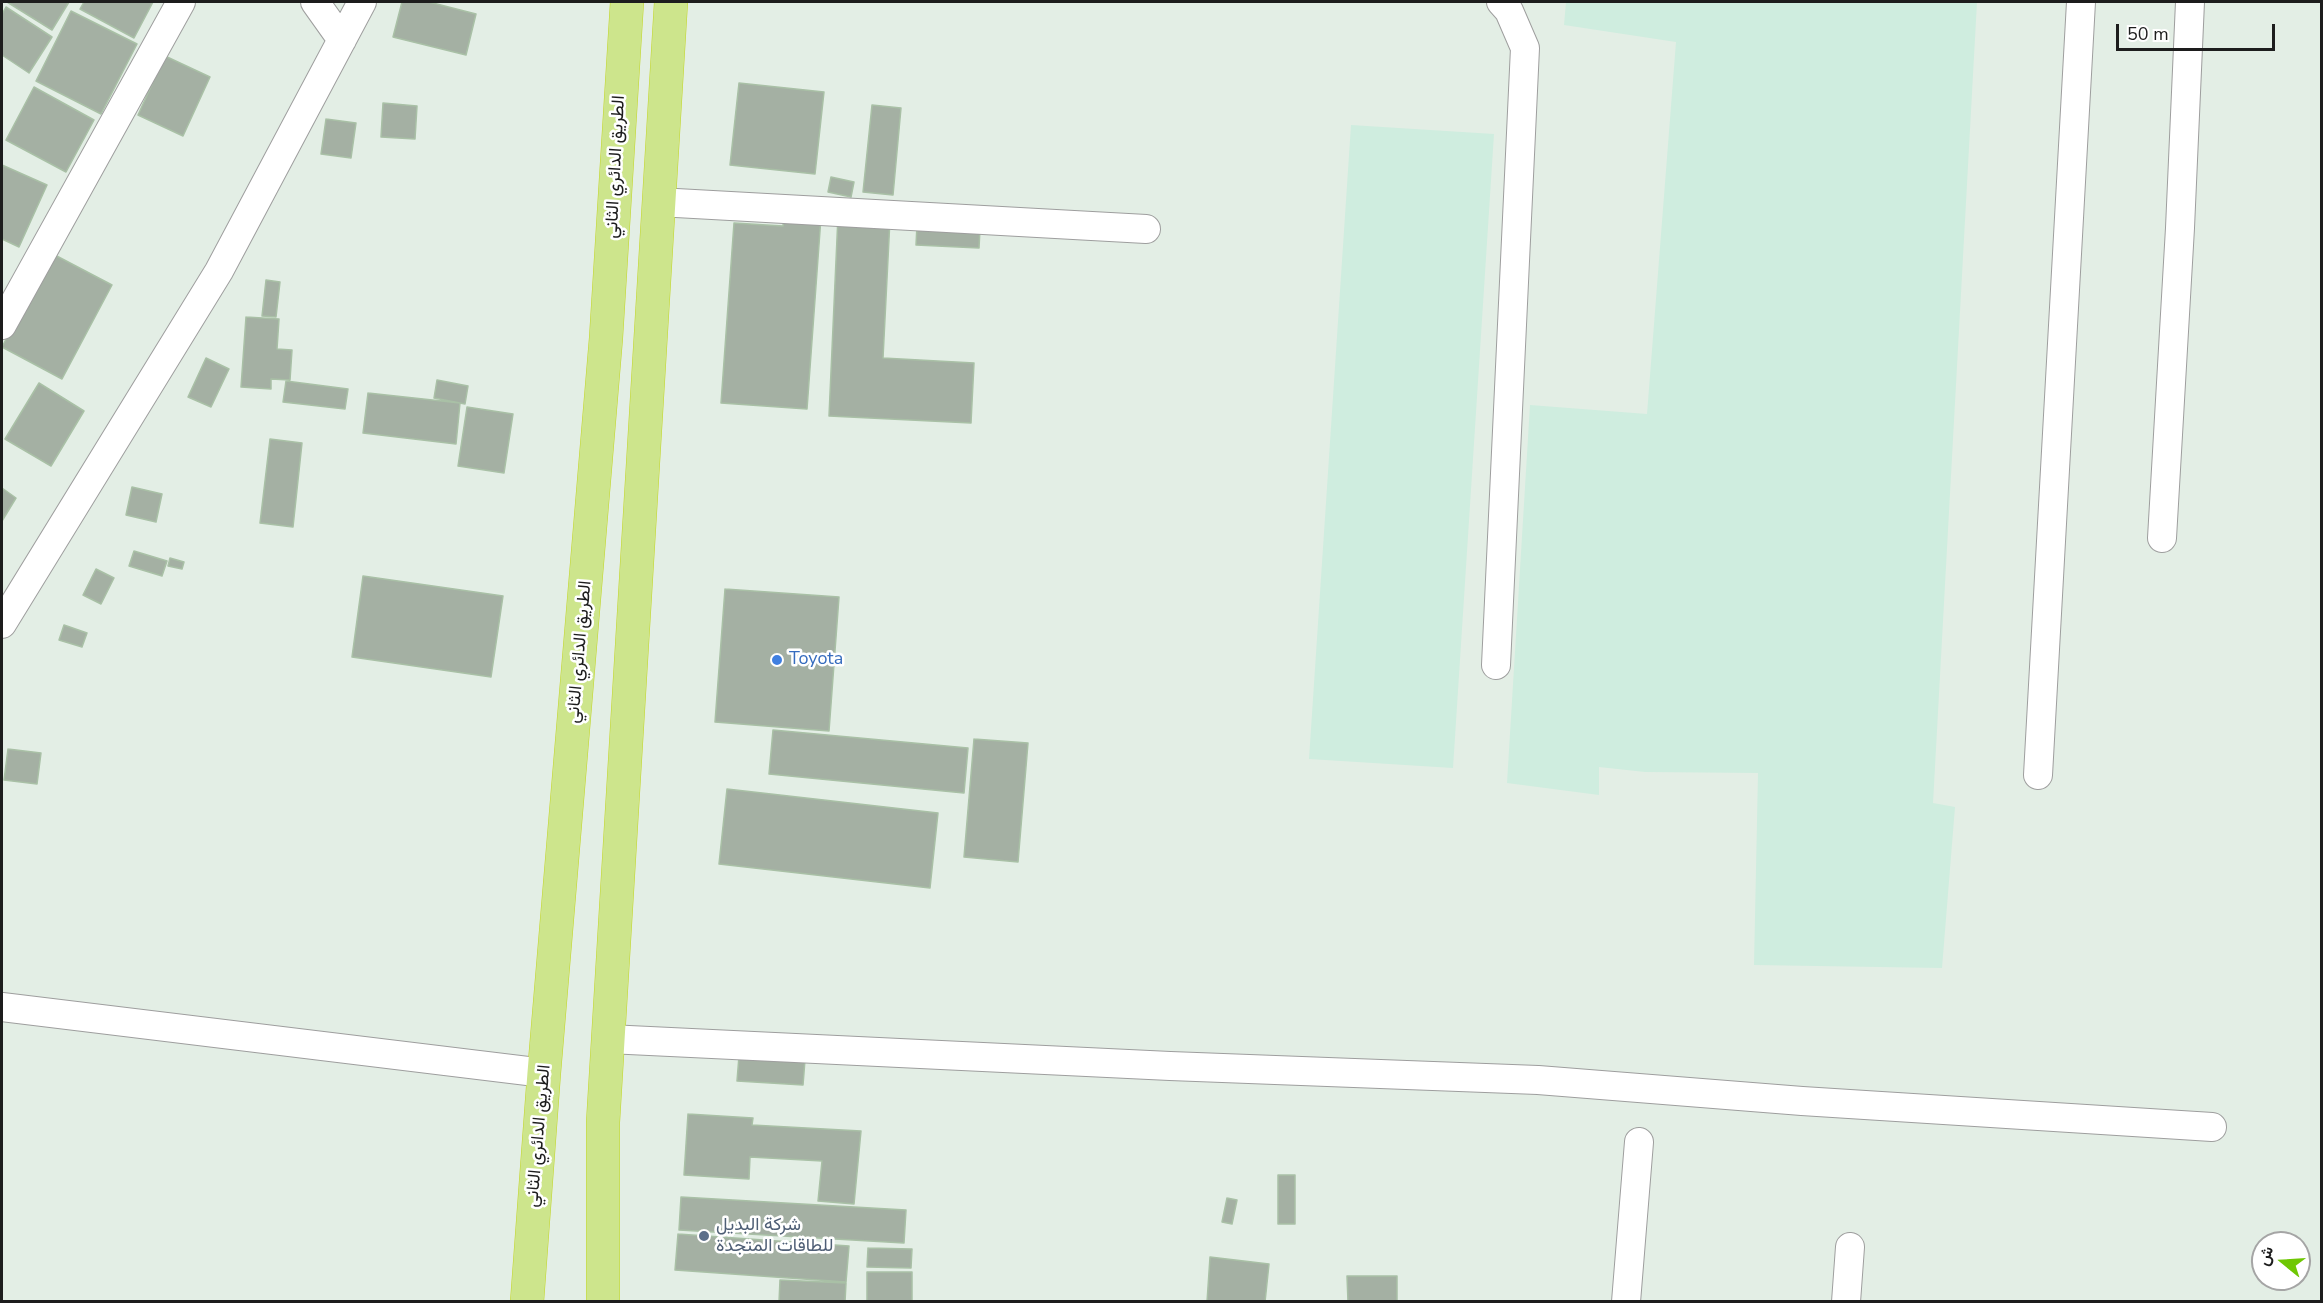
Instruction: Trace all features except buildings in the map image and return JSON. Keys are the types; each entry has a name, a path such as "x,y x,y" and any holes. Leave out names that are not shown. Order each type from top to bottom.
{"highway":[{"name":"الطريق الدائري الثاني","path":"527,1302 544,1072 606,338 627,2"},
{"path":"589,1302 603,1122 672,2"},
{"path":"603,1122 603,1302"}],"street":[{"path":"2,325 181,2"},
{"path":"317,2 342,39"},
{"path":"2,624 219,271 362,2"},
{"path":"1496,665 1525,48 1509,11 1501,2"},
{"path":"2038,775 2081,2"},
{"path":"2162,538 2181,228 2190,2"},
{"path":"658,202 1146,229"},
{"path":"2,1007 544,1072"},
{"path":"608,1039 1158,1066 1538,1080 1802,1101 2212,1127"},
{"path":"1626,1302 1639,1142"},
{"path":"1846,1302 1850,1247"}],"green space":[{"path":"1566,2 1977,2 1933,803 1955,807 1942,968 1754,965 1758,773 1645,772 1599,767 1599,795 1507,783 1530,405 1647,414 1676,42 1564,25"},
{"path":"1351,125 1494,134 1453,768 1309,759"}],"place":[{"name":"Toyota","path":"777,660"},
{"name":"شركة البديل للطاقات المتجدة","path":"704,1236"}]}
